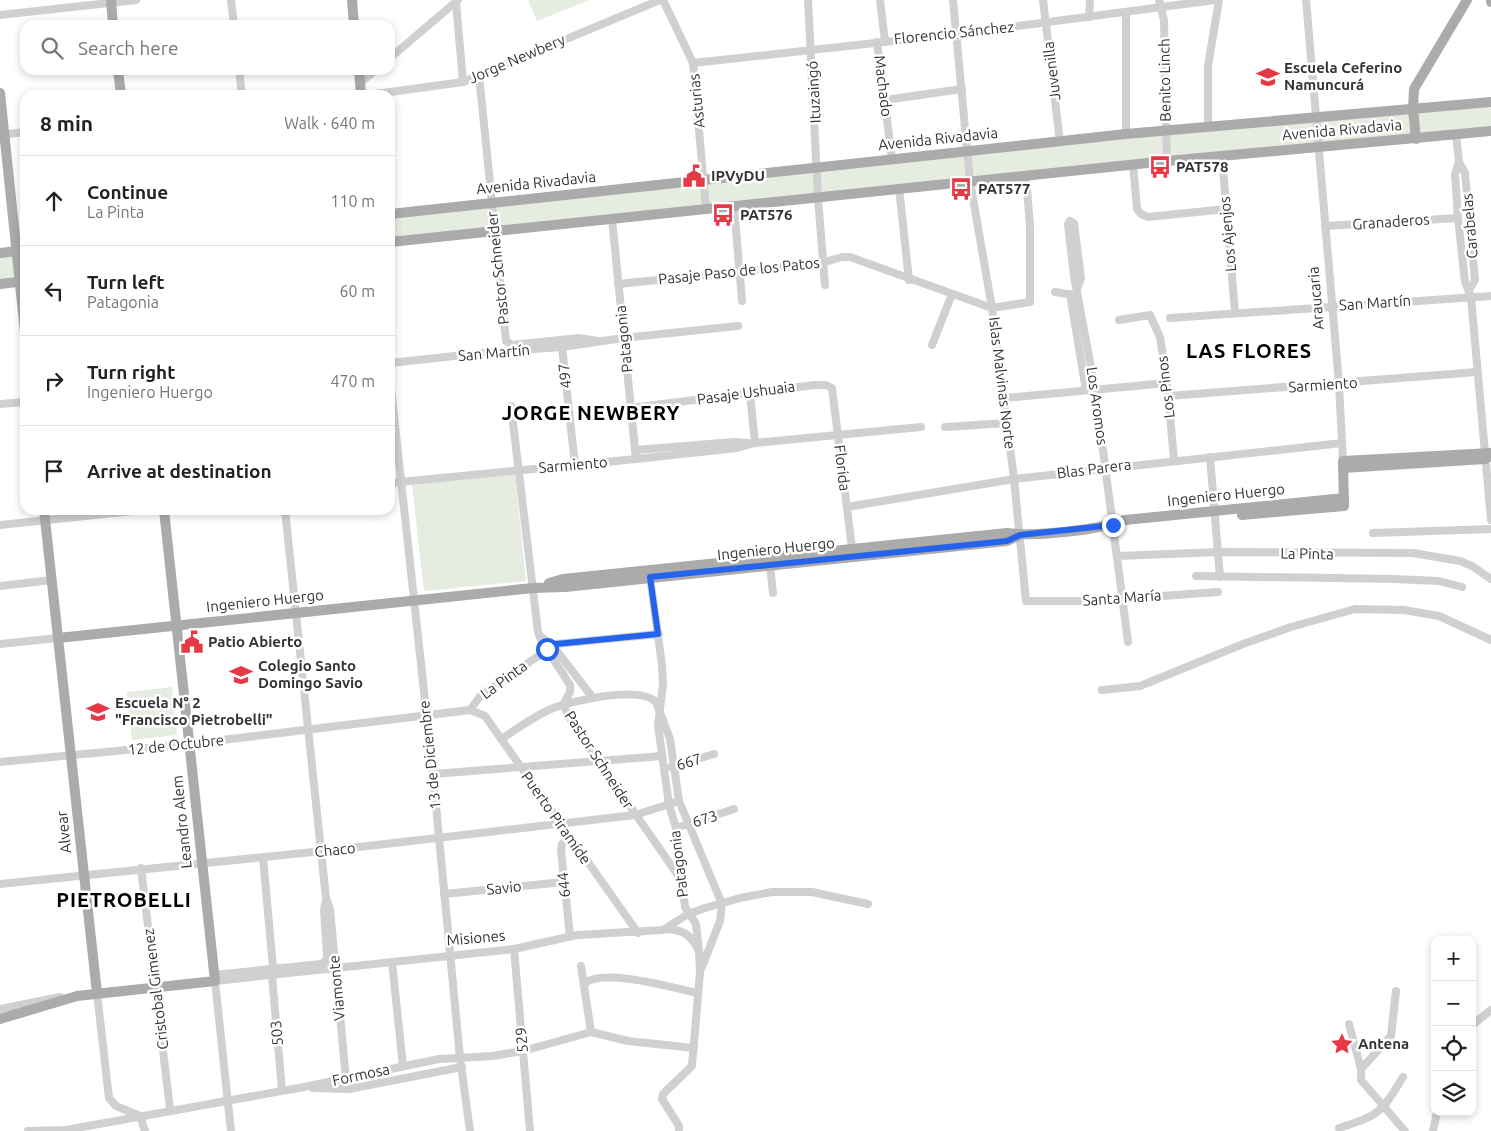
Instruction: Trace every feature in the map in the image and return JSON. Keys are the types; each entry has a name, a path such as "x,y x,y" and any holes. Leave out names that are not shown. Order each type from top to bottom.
{"main road":[{"path":"352,0 354,20"},
{"path":"1416,139 1413,109 1414,89 1467,0"},
{"path":"111,1 113,20"},
{"path":"119,75 120,90"},
{"path":"359,75 361,90"},
{"path":"0,93 2,135 20,245"},
{"name":"Avenida Rivadavia","path":"395,213 1165,130 1491,102"},
{"path":"1467,133 1481,125 1491,124"},
{"name":"Avenida Rivadavia","path":"395,241 1168,160 1491,131"},
{"path":"0,253 20,251"},
{"path":"0,284 20,281"},
{"path":"1343,464 1488,455"},
{"name":"Araucaria","path":"1343,464 1344,502"},
{"name":"Ingeniero Huergo","path":"533,588 563,579 852,548 1007,533 1020,535 1113,525 1125,527 1216,514 1344,502"},
{"name":"Alvear","path":"45,515 97,993"},
{"name":"Leandro Alem","path":"165,515 214,978"},
{"name":"Ingeniero Huergo","path":"58,638 296,612 533,588 565,587 1007,541 1020,535"},
{"name":"Misiones","path":"0,1018 77,996 214,978"}],"street":[{"path":"0,15 111,1 136,0"},
{"path":"231,0 233,20"},
{"name":"Asturias","path":"661,0 693,63 706,208"},
{"name":"Jorge Newbery","path":"395,91 463,82 661,0"},
{"name":"Ituzaingó","path":"808,0 812,49 818,198"},
{"name":"Machado","path":"880,0 885,100 892,159"},
{"name":"Islas Malvinas Norte","path":"953,0 970,181 992,308 1014,479 1026,601"},
{"name":"Juvenilla","path":"1043,0 1060,142"},
{"path":"1090,0 1090,17"},
{"name":"Florencio Sánchez","path":"693,63 957,34 1126,12 1160,4 1216,0"},
{"path":"1208,127 1208,66 1219,0"},
{"name":"Araucaria","path":"1306,0 1339,384 1343,464"},
{"path":"395,54 457,1"},
{"path":"457,1 463,82"},
{"name":"Benito Linch","path":"1160,4 1164,20 1165,130 1168,160"},
{"path":"1126,12 1126,134"},
{"path":"240,75 241,90"},
{"path":"360,83 370,75"},
{"name":"Pastor Schneider","path":"479,75 493,230 506,341"},
{"path":"885,100 962,90"},
{"path":"2,135 20,133"},
{"name":"Carabelas","path":"1456,134 1458,162 1455,174 1458,218 1465,282 1470,294 1477,372 1488,455 1491,520"},
{"name":"Los Ajenjos","path":"1222,156 1235,313"},
{"name":"Carabelas","path":"1458,162 1465,173 1475,280 1470,294"},
{"path":"1133,164 1137,209 1140,214 1148,217 1226,209"},
{"name":"Pasaje Paso de los Patos","path":"618,284 822,263 842,257 850,257 909,280 992,308 1030,302 1030,227 1026,175"},
{"path":"899,188 909,280"},
{"path":"818,198 824,285"},
{"path":"734,206 742,301"},
{"name":"Granaderos","path":"1325,226 1458,218"},
{"name":"Patagonia","path":"612,219 636,459"},
{"name":"Los Aromos","path":"1078,293 1082,278 1074,223 1070,221 1068,224 1078,293 1095,389 1124,597 1128,642"},
{"path":"1055,292 1078,293"},
{"path":"932,344 952,294"},
{"name":"Los Aromos","path":"1070,294 1086,390"},
{"name":"San Martín","path":"1170,318 1470,294 1491,296"},
{"name":"Los Pinos","path":"1119,320 1150,315 1160,337 1167,383 1174,460"},
{"name":"San Martín","path":"395,363 562,347 598,341 738,326"},
{"name":"San Martín","path":"506,341 512,345 579,338 598,341"},
{"name":"497","path":"562,347 575,465"},
{"name":"Sarmiento","path":"1168,396 1477,372"},
{"path":"1004,398 1167,383"},
{"name":"Pasaje Ushuaia","path":"630,408 750,394 814,384 826,385 832,388"},
{"name":"Florida","path":"832,388 852,548"},
{"path":"750,394 755,443"},
{"path":"0,404 20,402"},
{"name":"Pastor Schneider","path":"510,406 520,469 539,636 593,698"},
{"path":"945,427 1007,423"},
{"name":"13 de Diciembre","path":"395,426 433,774 460,1058 470,1131"},
{"name":"Sarmiento","path":"635,450 734,442 755,443 921,426"},
{"name":"Sarmiento","path":"395,483 737,448 755,443"},
{"name":"Blas Parera","path":"847,506 1014,479 1342,443"},
{"path":"1210,457 1220,577"},
{"path":"0,525 45,515"},
{"path":"286,515 308,731"},
{"path":"1373,533 1491,529"},
{"name":"La Pinta","path":"1118,556 1218,552 1430,554 1472,566 1491,579"},
{"path":"770,565 773,593"},
{"path":"1196,576 1394,579 1439,581 1462,587"},
{"name":"Patagonia","path":"650,577 663,684 658,725 669,805 676,828 684,907 696,924 700,970 692,1066 689,1071 663,1094 662,1099 679,1126 679,1131"},
{"path":"0,586 52,580"},
{"name":"Santa María","path":"1026,601 1092,601 1124,597 1218,592"},
{"path":"1102,690 1140,686 1251,641 1291,627 1355,609 1395,610 1440,616 1491,640"},
{"name":"La Pinta","path":"470,710 481,695 550,648 658,634"},
{"name":"Ingeniero Huergo","path":"0,644 58,638"},
{"name":"Pastor Schneider","path":"550,648 570,685 570,692 563,705 573,724 682,881"},
{"path":"501,739 549,710 563,705 593,698 645,696 652,698 660,709 670,739 678,801 722,904 720,921 700,970"},
{"name":"12 de Octubre","path":"0,762 308,731 470,710"},
{"name":"Puerto Piramíde","path":"470,710 485,716 638,933"},
{"name":"Viamonte","path":"308,731 326,898 324,910 328,956 326,961"},
{"name":"667","path":"664,770 714,754"},
{"path":"433,774 662,756"},
{"name":"Chaco","path":"0,884 141,868 322,851 635,815 678,801"},
{"name":"673","path":"676,828 734,809"},
{"name":"644","path":"569,837 562,844 561,850 570,936"},
{"name":"503","path":"263,857 282,1090"},
{"name":"Cristobal Gimenez","path":"141,868 170,1109"},
{"name":"Savio","path":"444,894 564,882"},
{"name":"Misiones","path":"214,978 514,950 570,936 638,933 666,929 688,914 747,896 788,891 812,892 868,904"},
{"name":"Viamonte","path":"326,898 330,909 346,1078"},
{"path":"666,929 680,930 689,935 699,952"},
{"name":"529","path":"514,950 530,1131"},
{"name":"Misiones","path":"273,972 321,964 326,961"},
{"path":"392,962 403,1066"},
{"path":"581,966 591,1032"},
{"name":"Leandro Alem","path":"214,978 231,1131"},
{"path":"584,984 593,978 621,978 697,993"},
{"path":"1361,1069 1391,1036 1396,991"},
{"name":"Alvear","path":"97,993 109,1098 116,1106 140,1116"},
{"name":"Misiones","path":"0,1009 53,998 77,996"},
{"path":"1476,1022 1491,1010"},
{"path":"1350,1024 1361,1069 1361,1080 1405,1131"},
{"name":"Formosa","path":"28,1131 66,1130 170,1109 304,1087 439,1059 523,1051 591,1032 628,1041 694,1048"},
{"path":"304,1087 349,1089 462,1067"},
{"path":"1339,1128 1368,1118 1385,1108 1403,1077"},
{"path":"140,1116 145,1131"},
{"path":"1433,1131 1436,1116"}],"shaded area":[{"path":"528,0 589,0 537,21"},
{"path":"1491,102 1491,131 395,241 395,213"},
{"path":"20,251 20,282 0,284 0,253"},
{"path":"515,474 526,581 424,591 412,485"},
{"path":"172,687 177,735 132,740 127,692"}],"place":[{"name":"Escuela Ceferino Namuncurá","path":"1268,77"},
{"name":"PAT578","path":"1160,167"},
{"name":"IPVyDU","path":"694,176"},
{"name":"PAT577","path":"961,189"},
{"name":"PAT576","path":"723,215"},
{"name":"Patio Abierto","path":"192,642"},
{"name":"Colegio Santo Domingo Savio","path":"241,675"},
{"name":"Escuela N° 2 \"Francisco Pietrobelli\"","path":"98,712"},
{"name":"Antena","path":"1342,1044"}],"district":[{"name":"LAS FLORES","path":"1249,351"},
{"name":"JORGE NEWBERY","path":"591,413"},
{"name":"PIETROBELLI","path":"124,900"}],"route":[{"path":"547,649 556,644 658,634 650,577 1007,541 1020,535 1113,525"}]}
